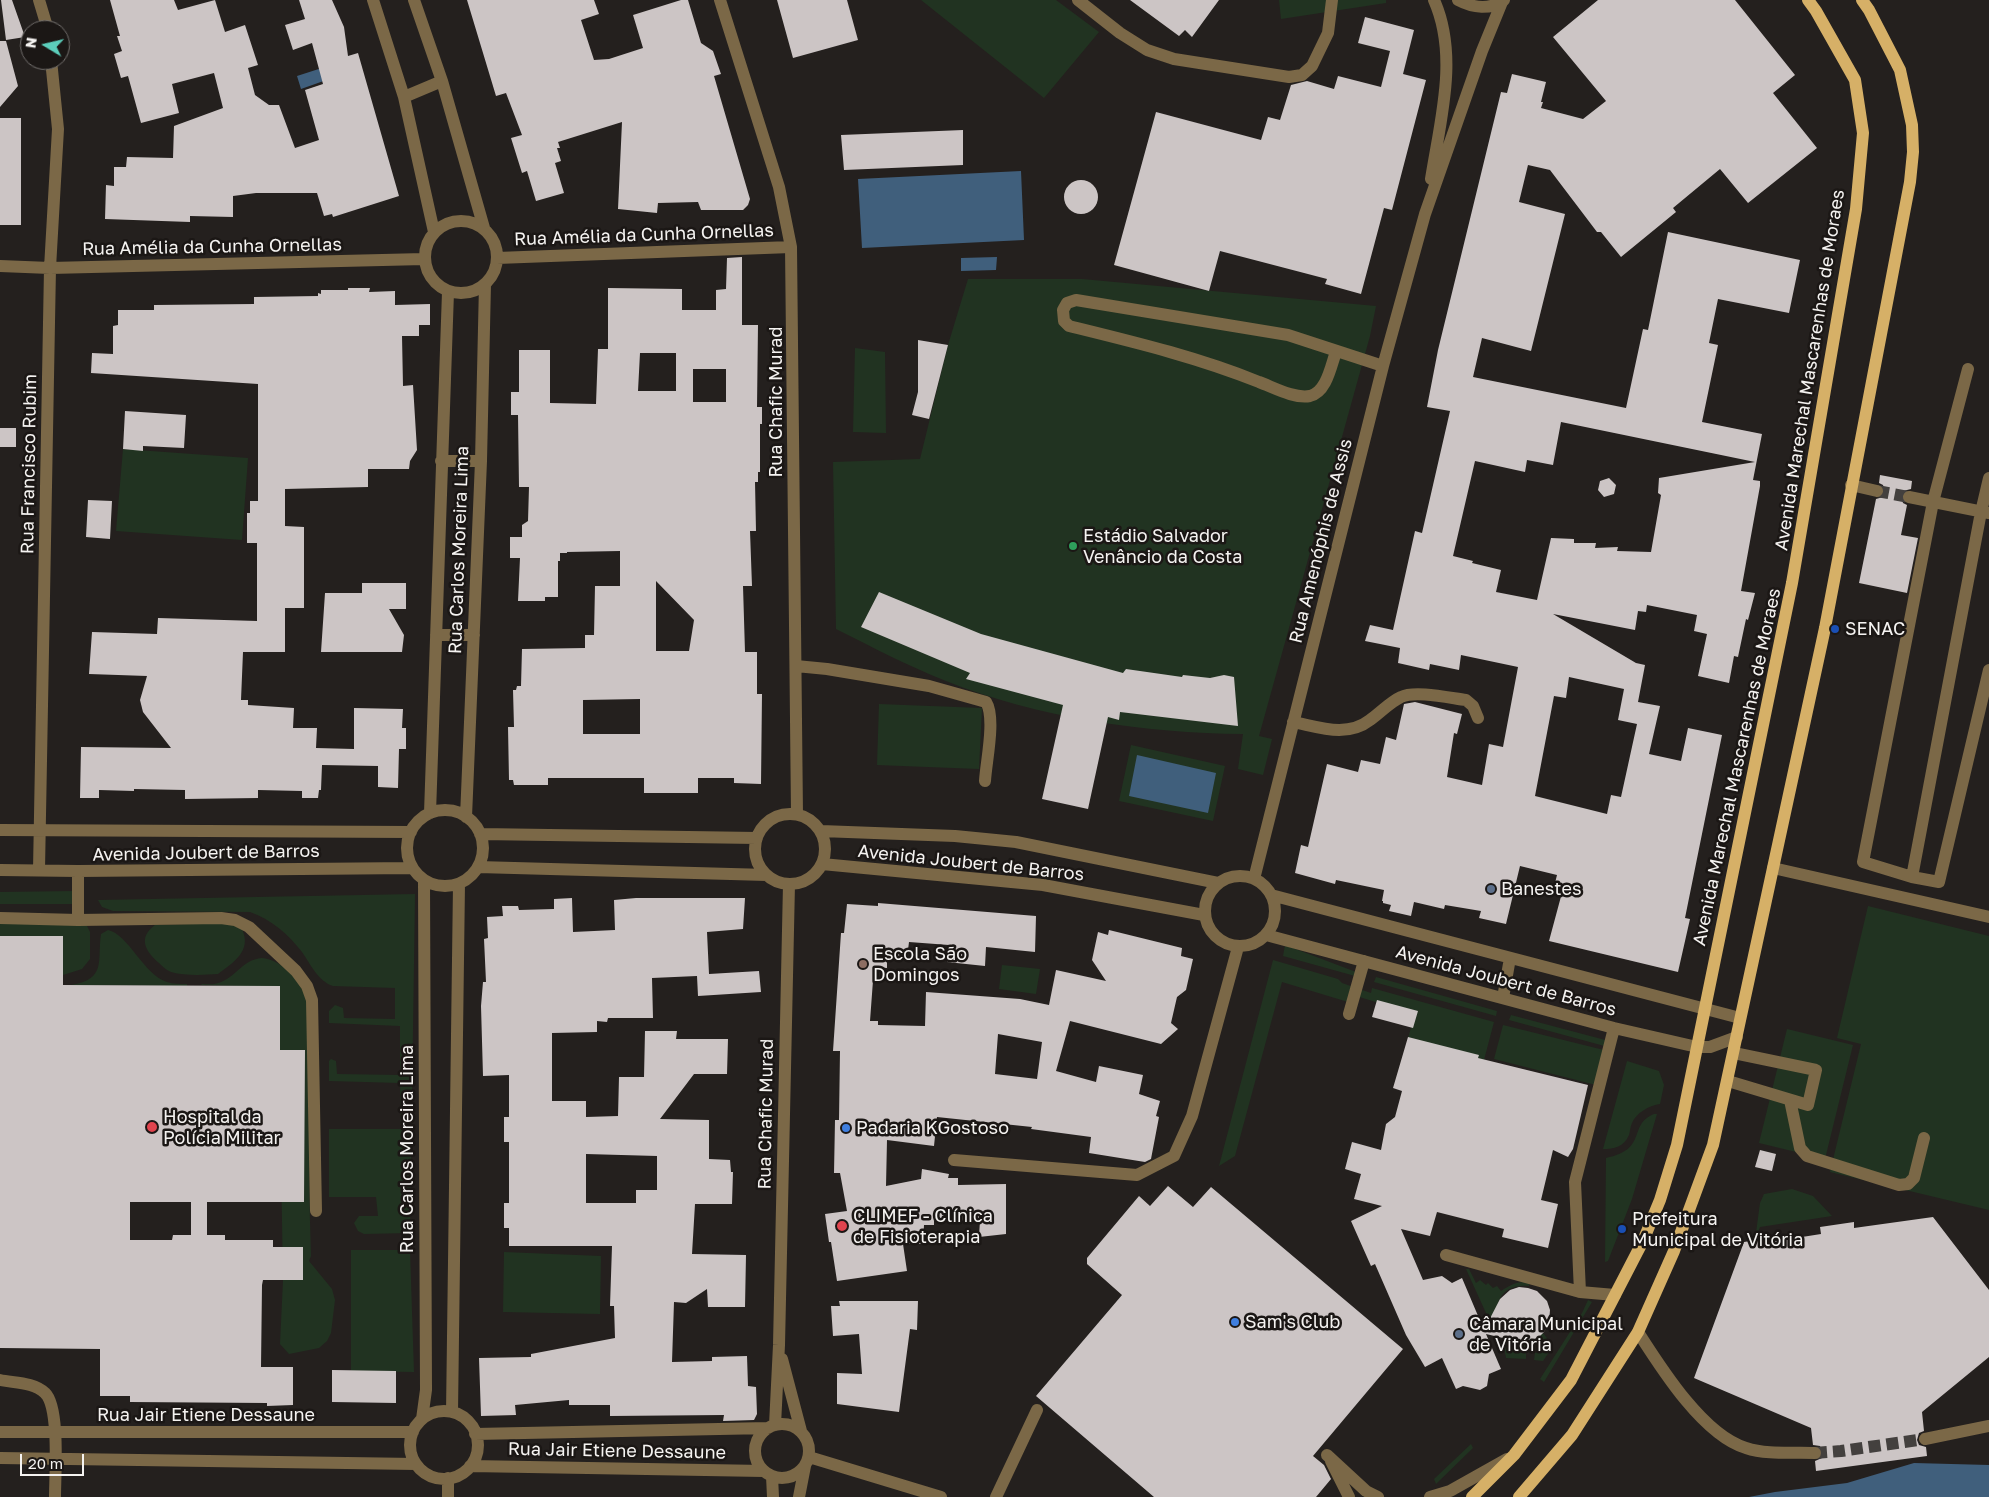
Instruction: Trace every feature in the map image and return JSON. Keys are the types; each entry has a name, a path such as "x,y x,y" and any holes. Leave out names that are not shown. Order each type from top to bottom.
{"main road":[{"name":"Avenida Marechal Mascarenhas de Moraes","path":"1472,1497 1514,1455 1571,1380 1643,1241 1660,1200 1677,1145 1792,583 1856,209 1863,133 1855,80 1808,0"},
{"path":"1519,1497 1572,1435 1638,1332 1674,1252 1709,1158 1728,1082 1740,1018 1827,620 1851,485 1910,182 1913,152 1912,125 1900,70 1862,0"}],"street":[{"path":"39,0 45,20"},
{"path":"373,0 404,97 434,232"},
{"path":"414,0 442,81 484,228 496,246 497,258 494,272 485,284 474,291 461,294 448,292 436,284 428,273 424,259 426,245 434,232 446,223 459,220 472,222 484,228"},
{"name":"Rua Chafic Murad","path":"720,0 779,187 791,247 797,814"},
{"path":"1078,0 1120,33 1156,53 1174,59 1289,77 1302,75 1312,66 1328,33 1332,0"},
{"name":"Rua Amenóphis de Assis","path":"1425,214 1445,95 1447,51 1440,14 1434,0"},
{"name":"Rua Amenóphis de Assis","path":"1458,0 1483,8 1503,1"},
{"name":"Rua Amenóphis de Assis","path":"1254,878 1383,366 1425,214 1490,28 1503,1"},
{"name":"Rua Francisco Rubim","path":"39,870 50,268 58,129 52,70"},
{"path":"404,97 442,81"},
{"name":"Rua Amélia da Cunha Ornellas","path":"497,258 791,247"},
{"name":"Rua Amélia da Cunha Ornellas","path":"0,266 50,268 424,259"},
{"name":"Rua Carlos Moreira Lima","path":"466,817 481,461 485,284"},
{"name":"Rua Carlos Moreira Lima","path":"430,813 448,292"},
{"path":"1336,352 1328,377 1320,390 1311,396 1297,395 1168,350 1069,326 1064,321 1063,310 1067,303 1076,300 1288,335 1383,366"},
{"path":"1968,369 1933,502 1863,862 1912,877 1939,882 1989,670"},
{"path":"441,461 481,461"},
{"path":"1912,877 1985,512 1989,478"},
{"path":"1851,485 1877,491"},
{"path":"1909,497 1985,512"},
{"path":"436,636 474,635"},
{"path":"796,666 827,669 929,686 986,702 989,708 990,719 985,781"},
{"path":"1293,722 1343,731 1355,729 1366,724 1402,696 1411,694 1466,700 1473,706 1478,718"},
{"path":"449,811 466,817 474,824 480,834 483,845 482,857 478,868 459,884 441,886 424,880 412,868 408,856 411,832 419,821 430,813 449,811"},
{"path":"478,868 766,875 780,883 802,882 814,875 822,864 826,853 821,831 811,820 797,814 785,814 773,818 763,826 757,838 756,858 766,875"},
{"name":"Avenida Joubert de Barros","path":"0,830 411,832"},
{"name":"Avenida Joubert de Barros","path":"821,831 955,836 1016,842 1218,883"},
{"path":"480,834 757,838"},
{"name":"Avenida Joubert de Barros","path":"822,864 1043,885 1204,915"},
{"name":"Avenida Joubert de Barros","path":"0,870 78,872 412,868"},
{"path":"1773,868 1989,917"},
{"path":"78,872 78,920"},
{"path":"1229,877 1254,878 1271,894 1275,916 1272,926 1258,942 1248,946 1238,947 1226,944 1215,937 1208,927 1204,915 1205,903 1210,892 1218,883 1229,877"},
{"name":"Rua Carlos Moreira Lima","path":"422,1419 426,1390 424,880"},
{"path":"452,1412 459,884"},
{"name":"Rua Chafic Murad","path":"771,1427 779,1345 788,884"},
{"name":"Avenida Joubert de Barros","path":"1271,894 1740,1018"},
{"path":"0,918 78,920 221,918 235,920 249,927 296,971 307,986 312,1000 316,1211"},
{"name":"Avenida Joubert de Barros","path":"1266,935 1614,1028 1697,1047 1710,1048 1737,1037"},
{"path":"954,1160 1137,1175 1174,1156 1192,1116 1238,947"},
{"path":"1503,998 1510,958"},
{"path":"1349,1014 1364,961"},
{"path":"1580,1292 1575,1182 1614,1028"},
{"path":"1728,1082 1808,1105 1816,1070 1734,1052"},
{"path":"1790,1100 1800,1148 1807,1156 1899,1185 1908,1184 1914,1178 1924,1138"},
{"path":"1446,1255 1580,1292 1615,1295"},
{"path":"1638,1332 1660,1367 1696,1412 1727,1439 1746,1448 1759,1451 1815,1453"},
{"name":"Rua Chafic Murad","path":"779,1345 801,1431"},
{"path":"0,1380 32,1386 45,1393 51,1404 55,1432 55,1497"},
{"path":"996,1497 1037,1410"},
{"path":"452,1412 469,1423 476,1434 477,1447 470,1466 460,1474 441,1478 427,1474 416,1464 410,1445 413,1432 422,1419 433,1413 452,1412"},
{"path":"773,1497 768,1473 756,1456 756,1449 762,1434 771,1427 784,1424 794,1426 801,1431 807,1439 809,1448 799,1497"},
{"path":"1925,1439 1989,1426"},
{"name":"Rua Jair Etiene Dessaune","path":"476,1434 771,1427"},
{"name":"Rua Jair Etiene Dessaune","path":"0,1432 413,1432"},
{"path":"1345,1495 1327,1455 1366,1491 1378,1497"},
{"path":"1430,1497 1450,1491 1514,1455"},
{"path":"0,1458 416,1464"},
{"path":"768,1473 781,1478 790,1477 799,1473 807,1461"},
{"path":"807,1461 941,1497"},
{"name":"Rua Jair Etiene Dessaune","path":"470,1466 768,1473"},
{"path":"448,1478 448,1497"}],"green space":[{"path":"921,0 1056,0 1099,32 1044,98"},
{"path":"1279,0 1386,0 1386,3 1281,19"},
{"name":"Estádio Salvador Venâncio da Costa","path":"968,279 1082,279 1376,306 1370,336 1259,736 1272,739 1263,775 1238,769 1243,734 1168,731 1130,727 1055,714 1017,705 946,681 836,629 833,462 920,459 948,345"},
{"path":"855,348 885,352 886,433 853,432"},
{"path":"123,449 248,458 242,540 116,531"},
{"path":"879,704 982,708 979,769 877,765"},
{"path":"1131,745 1225,766 1213,821 1119,801"},
{"path":"76,891 72,904 0,904 0,892"},
{"path":"415,894 410,1233 364,1234 358,1231 354,1223 359,1216 378,1216 376,1197 329,1197 329,1129 401,1129 400,1083 329,1081 329,1061 331,1059 336,1061 337,1074 400,1075 400,1026 329,1023 329,1011 335,1005 343,1008 344,1018 395,1019 395,988 333,986 328,984 319,976 291,939 272,923 250,912 113,911 102,907 98,900"},
{"path":"1868,906 1989,936 1989,1210 1830,1172 1861,1044 1837,1038"},
{"path":"0,920 86,924 90,932 90,959 82,969 63,975 0,974"},
{"path":"230,923 242,929 245,944 240,955 218,974 188,975 171,972 154,959 145,945 146,935 155,925"},
{"path":"108,930 122,939 143,964 159,978 169,983 187,984 187,986 71,985 90,978 95,973 98,967 101,934"},
{"path":"1285,945 1356,972 1355,976 1283,956"},
{"path":"262,958 280,965 296,978 303,989 309,1011 311,1256 309,1261 332,1289 335,1300 331,1333 327,1341 319,1348 289,1354 280,1344 283,1280 278,987 201,985 224,981 244,965 255,959"},
{"path":"1273,960 1338,979 1342,983 1371,993 1372,988 1494,1022 1484,1060 1408,1038 1415,1014 1356,996 1348,1002 1282,982 1235,1156 1219,1166"},
{"path":"1002,965 1040,969 1036,994 999,989"},
{"path":"1376,977 1497,1011 1496,1016 1374,982"},
{"path":"1511,1015 1609,1041 1608,1047 1509,1020"},
{"path":"1503,1025 1604,1050 1596,1085 1494,1059"},
{"path":"1787,1029 1853,1045 1825,1159 1759,1143"},
{"path":"1627,1061 1659,1071 1664,1085 1660,1104 1648,1108 1634,1119 1627,1139 1621,1145 1615,1148 1603,1149"},
{"path":"1654,1114 1657,1114 1632,1199 1608,1261 1605,1262 1606,1158 1628,1149 1633,1143 1641,1124"},
{"path":"1792,1189 1813,1196 1832,1216 1760,1227 1755,1240 1760,1203 1764,1194"},
{"path":"351,1250 410,1250 414,1372 351,1371"},
{"path":"504,1252 601,1256 600,1314 503,1312"},
{"path":"1466,1269 1469,1269 1476,1283 1480,1280 1486,1285 1488,1283 1493,1288 1497,1286 1501,1291 1521,1282 1529,1282 1529,1286 1514,1287 1503,1294 1497,1306 1496,1321 1491,1324"},
{"path":"1588,1300 1592,1302 1544,1382 1540,1379 1582,1313"},
{"path":"1501,1330 1511,1339 1521,1342 1532,1340 1543,1333 1553,1346 1543,1361 1534,1360 1535,1353 1545,1350 1541,1342 1526,1347 1526,1359 1506,1358"},
{"path":"1471,1444 1473,1448 1436,1484 1434,1479"}],"water":[{"path":"328,66 332,78 301,89 297,76"},
{"path":"1021,171 1024,240 862,248 858,179"},
{"path":"997,257 996,270 961,271 961,258"},
{"path":"1137,755 1216,773 1208,813 1129,796"},
{"path":"1914,1463 1989,1465 1989,1497 1749,1497 1847,1483"}],"building":[{"path":"1,0 12,0 20,23 20,38 6,40"},
{"path":"110,0 174,0 178,10 215,0 225,32 245,25 258,65 248,68 255,95 269,105 279,105 295,148 319,140 305,90 323,84 312,43 293,50 285,25 305,19 299,0 332,0 344,27 348,56 358,53 399,196 333,217 332,214 324,216 317,193 256,193 233,196 233,217 190,216 190,222 105,219 106,185 114,186 114,167 126,167 127,157 173,158 174,126 223,108 214,73 172,84 179,113 141,123 128,76 121,78 114,54 122,51"},
{"path":"467,0 594,0 599,14 581,20 594,60 609,59 643,48 633,15 681,0 688,0 701,43 713,51 721,74 714,76 750,199 748,205 743,210 701,210 698,202 658,203 657,213 618,209 622,122 558,142 560,148 557,148 561,161 555,163 564,193 536,201 527,171 522,173 511,138 522,135 506,93 496,96"},
{"path":"777,0 847,0 858,40 793,58"},
{"path":"1130,0 1219,0 1192,37 1185,30 1179,36"},
{"path":"1598,0 1735,0 1795,75 1773,93 1817,148 1748,203 1720,169 1673,208 1676,212 1621,257 1601,232 1597,232 1550,170 1528,165 1519,202 1565,214 1531,351 1482,338 1473,377 1626,408 1643,329 1648,330 1668,232 1800,260 1789,313 1718,299 1709,343 1718,345 1702,422 1762,434 1753,480 1760,481 1760,486 1741,591 1755,593 1748,620 1746,619 1738,657 1734,656 1729,683 1698,676 1707,634 1694,631 1697,615 1647,605 1646,612 1638,611 1635,630 1553,614 1636,663 1645,665 1638,702 1660,706 1649,754 1681,761 1688,728 1722,735 1685,918 1690,919 1678,972 1549,941 1563,889 1554,887 1557,875 1520,866 1506,924 1479,918 1481,911 1445,905 1444,909 1414,902 1411,916 1389,911 1391,905 1382,901 1384,890 1336,880 1335,884 1295,873 1301,845 1308,847 1327,764 1358,772 1361,760 1380,764 1386,737 1396,740 1404,704 1415,702 1462,714 1457,734 1454,733 1447,777 1482,785 1489,744 1503,747 1518,667 1461,655 1459,670 1430,664 1429,670 1398,663 1400,648 1365,641 1370,625 1393,630 1415,531 1422,533 1450,411 1427,407 1438,350 1501,92 1507,93 1512,74 1546,82 1541,108 1583,119 1606,101 1553,37","holes":["1561,422 1755,462 1659,478 1658,493 1661,495 1651,552 1617,551 1618,547 1595,548 1596,543 1574,543 1574,539 1551,538 1537,600 1496,592 1501,570 1453,556 1475,461 1525,472 1527,460 1553,465","1569,677 1624,689 1618,720 1637,724 1621,797 1611,795 1607,814 1535,796 1554,696 1566,698"]},
{"path":"1365,17 1414,30 1403,74 1426,80 1392,210 1384,208 1361,294 1325,284 1327,279 1220,251 1209,291 1114,265 1156,112 1261,140 1268,117 1280,120 1291,85 1307,81 1334,89 1338,76 1381,87 1390,51 1358,43"},
{"path":"0,41 6,41 18,86 0,107"},
{"path":"0,118 21,118 21,225 0,225"},
{"path":"963,130 963,165 844,170 841,135"},
{"path":"1081,180 1093,185 1098,197 1093,209 1081,214 1069,209 1064,197 1069,185"},
{"path":"742,257 742,325 758,325 757,407 762,407 760,472 758,472 758,482 755,482 756,531 750,531 752,586 743,586 745,652 757,652 757,694 762,694 761,784 734,783 734,778 698,778 698,793 644,793 644,778 548,778 548,785 514,785 513,780 509,780 508,727 514,727 513,690 516,690 517,686 521,686 522,649 585,648 585,635 594,635 595,586 620,586 620,551 560,553 560,561 558,561 558,597 545,597 545,601 518,601 520,558 510,558 510,537 522,537 522,525 528,521 529,487 519,487 518,415 511,415 511,392 519,392 519,350 550,350 550,403 596,404 598,349 608,349 608,288 682,289 682,310 716,310 716,290 726,289 727,258","holes":["640,353 676,353 676,391 638,391","693,369 726,369 726,402 693,402","656,581 694,620 689,651 656,651","640,699 640,734 583,734 583,700"]},
{"path":"348,288 370,288 369,292 395,291 395,305 430,304 430,325 419,325 419,336 402,336 403,386 413,385 417,450 410,461 409,469 368,469 368,487 285,489 285,526 304,527 304,608 285,608 285,652 243,652 241,700 248,700 248,705 294,708 293,728 317,728 316,748 354,749 354,708 403,709 402,728 406,728 406,749 399,749 398,788 378,787 378,766 322,765 321,790 319,790 318,798 302,798 302,791 258,790 258,798 185,799 185,790 134,789 134,791 99,790 99,798 80,798 81,747 171,748 143,712 140,700 147,676 89,674 92,632 157,634 158,618 257,621 257,543 247,543 247,513 250,513 250,501 258,501 258,384 91,373 92,353 113,354 113,326 118,325 118,310 154,310 154,305 254,304 254,297 318,296 318,293 321,294 321,290 348,290"},
{"path":"918,340 948,345 929,419 912,415 918,392"},
{"path":"125,411 186,415 184,448 143,446 143,451 123,449"},
{"path":"0,428 16,428 16,447 0,447"},
{"path":"1880,475 1912,481 1911,489 1903,491 1901,496 1903,503 1907,505 1901,535 1918,538 1907,593 1859,583 1876,499 1883,497 1885,492 1883,485 1879,483"},
{"path":"1609,478 1616,485 1614,494 1604,497 1598,490 1600,481"},
{"path":"88,500 112,501 110,539 86,537"},
{"path":"362,583 406,583 406,609 389,609 404,635 402,652 321,652 325,593 362,593"},
{"path":"879,592 981,634 1123,673 1126,669 1182,677 1183,675 1210,678 1224,675 1234,677 1238,726 1120,712 1119,720 1108,717 1088,809 1042,799 1063,705 966,679 970,673 861,627"},
{"path":"572,898 573,932 615,930 614,900 636,898 745,898 743,929 707,932 709,974 759,971 761,992 698,996 697,976 652,978 653,1018 608,1018 607,1022 597,1021 597,1032 552,1033 552,1101 586,1101 586,1117 618,1116 619,1077 644,1077 645,1031 677,1031 676,1039 728,1039 727,1074 694,1074 660,1119 709,1120 709,1159 730,1160 731,1172 733,1172 732,1204 695,1204 692,1254 746,1255 745,1307 708,1307 707,1289 686,1303 674,1302 672,1362 712,1361 712,1357 747,1356 748,1386 756,1387 757,1414 754,1420 723,1421 724,1415 610,1416 610,1405 569,1405 569,1400 515,1405 516,1415 481,1416 479,1358 531,1357 531,1354 615,1338 614,1306 610,1306 612,1246 509,1246 509,1228 504,1228 504,1203 509,1203 509,1142 504,1142 504,1117 509,1117 509,1075 483,1076 481,1006 483,982 486,982 484,939 488,938 487,917 503,916 502,906 518,906 519,910 554,909 554,899","holes":["586,1154 657,1156 657,1190 636,1190 636,1203 586,1203"]},
{"path":"878,903 1036,916 1035,952 986,947 985,966 947,962 949,945 909,942 907,958 887,956 887,968 874,967 870,1021 878,1021 878,1025 925,1026 926,992 1020,999 1049,1005 1056,970 1106,981 1092,960 1098,932 1108,935 1109,930 1182,948 1181,956 1193,959 1186,990 1177,997 1171,1023 1178,1029 1161,1044 1070,1021 1056,1071 1096,1082 1099,1066 1143,1075 1139,1094 1160,1101 1156,1116 1159,1117 1151,1159 1145,1162 1089,1153 1091,1137 1031,1129 1032,1127 937,1117 934,1146 887,1140 886,1186 921,1179 922,1169 949,1174 948,1178 958,1178 958,1185 1006,1184 1006,1234 979,1237 980,1220 934,1221 934,1225 924,1225 923,1244 903,1244 907,1271 837,1281 825,1214 847,1211 840,1173 834,1173 835,1120 839,1120 840,1051 833,1051 841,933 844,933 847,904 878,906","holes":["998,1034 1042,1042 1037,1079 995,1074"]},
{"name":"Hospital da Polícia Militar","path":"0,936 63,936 63,985 280,986 280,1050 305,1050 304,1202 207,1202 207,1235 225,1235 225,1240 273,1240 273,1247 303,1247 303,1280 263,1280 262,1285 261,1367 293,1367 293,1405 267,1406 267,1403 130,1402 130,1396 100,1396 100,1349 0,1348","holes":["130,1202 191,1202 191,1235 173,1235 172,1240 130,1240"]},
{"path":"1377,1000 1418,1011 1413,1028 1372,1017"},
{"path":"1408,1037 1479,1055 1478,1058 1588,1085 1573,1149 1568,1157 1553,1150 1541,1200 1558,1204 1548,1248 1502,1237 1504,1229 1437,1212 1430,1236 1401,1229 1423,1280 1442,1276 1452,1283 1462,1278 1484,1330 1500,1299 1510,1290 1519,1287 1528,1288 1537,1291 1547,1301 1550,1310 1549,1323 1538,1338 1520,1342 1486,1334 1501,1369 1489,1374 1487,1386 1480,1390 1463,1386 1456,1389 1442,1358 1425,1367 1406,1335 1375,1264 1371,1266 1351,1221 1382,1206 1354,1199 1361,1174 1345,1169 1352,1142 1381,1150 1386,1124 1395,1117 1402,1091 1393,1088"},
{"path":"1760,1150 1776,1154 1772,1171 1755,1167"},
{"name":"Sam's Club","path":"1168,1186 1193,1207 1211,1187 1403,1349 1313,1456 1324,1465 1331,1479 1316,1497 1154,1497 1036,1396 1122,1295 1087,1264 1087,1258 1139,1196 1150,1206"},
{"path":"1933,1217 1989,1290 1989,1357 1922,1412 1924,1431 1919,1433 1917,1440 1919,1445 1926,1447 1927,1456 1816,1471 1815,1461 1822,1458 1823,1453 1820,1446 1813,1445 1811,1428 1694,1378 1744,1242 1763,1239 1764,1243 1821,1234 1820,1227 1854,1222 1854,1228"},
{"path":"839,1301 918,1301 917,1330 910,1329 899,1412 837,1404 837,1373 862,1374 859,1334 833,1336 831,1306 840,1306"},
{"path":"332,1370 396,1371 396,1403 332,1402"}],"tunnel":[{"path":"1877,491 1909,497"},
{"path":"1815,1453 1925,1439"}],"place":[{"name":"Estádio Salvador Venâncio da Costa","path":"1073,546"},
{"name":"SENAC","path":"1835,629"},
{"name":"Banestes","path":"1491,889"},
{"name":"Escola São Domingos","path":"863,964"},
{"name":"Hospital da Polícia Militar","path":"152,1127"},
{"name":"Padaria KGostoso","path":"846,1128"},
{"name":"CLIMEF - Clínica de Fisioterapia","path":"842,1226"},
{"name":"Prefeitura Municipal de Vitória","path":"1622,1229"},
{"name":"Sam's Club","path":"1235,1322"},
{"name":"Câmara Municipal de Vitória","path":"1459,1334"}]}
